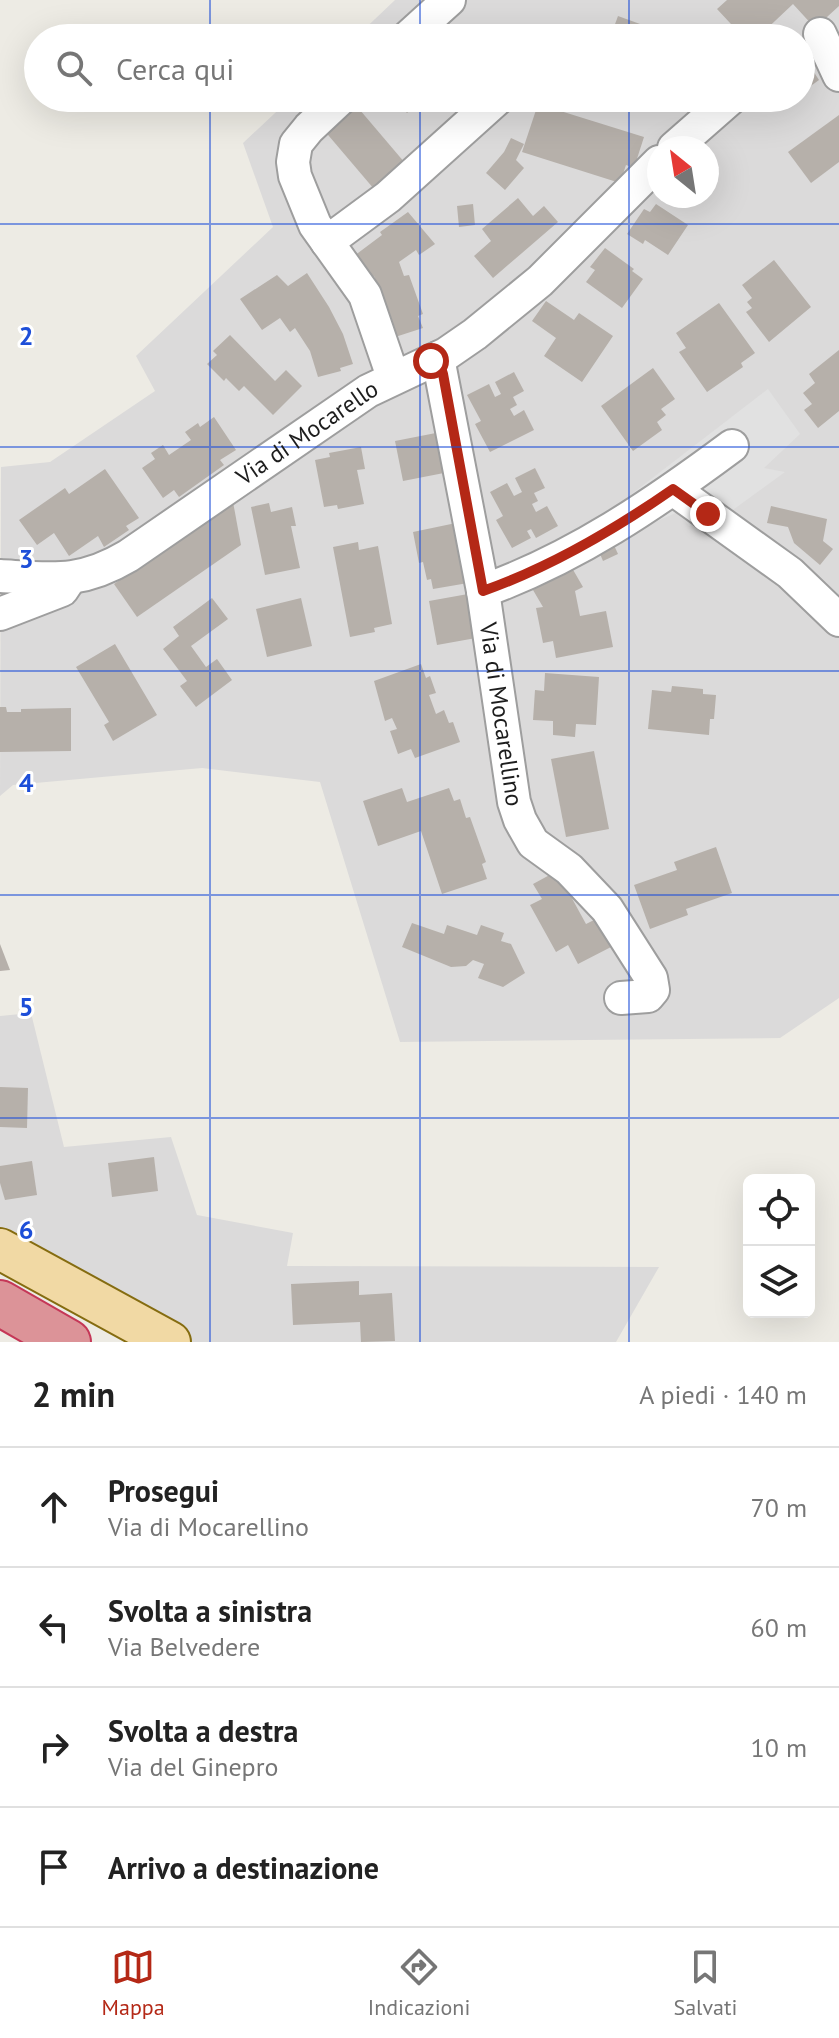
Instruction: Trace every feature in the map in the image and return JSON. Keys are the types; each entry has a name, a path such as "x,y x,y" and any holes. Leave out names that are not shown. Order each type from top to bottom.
{"highway":[{"path":"0,1303 68,1342"},
{"path":"0,1334 13,1342"}],"main road":[{"path":"0,1249 170,1342"}],"street":[{"path":"422,24 449,0"},
{"path":"820,35 839,75"},
{"path":"326,112 302,135 293,152 295,176 315,225 365,295 393,377"},
{"path":"327,242 388,197 482,112"},
{"path":"688,136 715,112"},
{"name":"Via di Mocarello","path":"0,576 70,578 93,574 128,556 330,416 393,377 438,358 475,334 527,293 647,174"},
{"name":"Via di Mocarellino","path":"438,358 483,591 508,766 520,820 533,843 569,869 607,909 651,978 653,990 648,996 621,998"},
{"path":"483,591 532,572 632,518 732,446"},
{"path":"673,489 834,604"},
{"path":"0,614 62,590 70,578"}],"shaded area":[{"path":"395,0 839,0 839,998 780,1038 400,1042 320,782 202,768 13,785 0,796 1,467 50,462 155,391 136,356 273,227 243,143 276,112 815,112 815,24 370,24"},
{"path":"768,389 800,434 764,468 785,472 730,512 689,526 678,512 639,529 620,503"},
{"path":"31,1013 64,1147 171,1137 197,1215 293,1233 287,1266 659,1267 616,1342 131,1342 0,1267 0,1016"}],"building":[{"path":"727,0 839,0 839,6 815,28 815,24 811,24 793,4 772,24 731,24 717,9"},
{"path":"618,16 640,24 615,24"},
{"path":"343,112 362,112 405,163 374,189 323,129"},
{"path":"535,112 564,112 644,137 634,168 626,165 620,183 522,152"},
{"path":"839,115 839,162 811,183 788,152"},
{"path":"511,138 524,144 516,160 524,168 505,190 486,173 504,152"},
{"path":"518,198 533,216 544,206 558,222 493,278 474,256 491,241 482,229"},
{"path":"473,204 475,225 459,227 457,206"},
{"path":"653,208 662,208 688,225 668,255 645,240 643,244 627,234 644,209 650,212"},
{"path":"408,212 435,244 419,255 416,250 399,262 404,276 409,275 423,314 418,316 423,328 392,338 374,276 370,279 354,256"},
{"path":"605,248 643,279 622,308 586,282 595,270 590,267"},
{"path":"774,260 811,307 769,342 746,312 752,308 747,302 752,298 742,285"},
{"path":"307,273 343,334 353,364 318,377 310,351 295,328 290,332 280,318 262,330 240,299 277,275 288,286"},
{"path":"546,301 574,320 579,313 613,336 582,382 544,356 556,338 532,321"},
{"path":"719,303 755,353 741,363 743,367 707,392 679,352 686,348 676,333"},
{"path":"230,335 275,381 286,370 302,386 273,415 244,386 239,391 207,364 217,355 213,351"},
{"path":"839,350 839,411 818,428 804,410 812,404 803,393 815,383 809,374"},
{"path":"653,368 675,399 661,409 666,415 657,422 662,430 633,451 601,406"},
{"path":"514,372 524,391 513,397 517,405 510,409 514,416 524,410 534,430 490,452 475,424 481,421 467,395 489,384 495,397 501,394 495,382"},
{"path":"214,417 236,450 220,460 224,465 179,497 174,490 163,498 142,468 155,459 151,453 163,445 169,455 191,440 185,432 198,423 200,427"},
{"path":"441,432 449,472 403,481 395,441"},
{"path":"361,447 365,469 357,470 364,504 338,509 337,505 324,507 315,460 330,457 329,453"},
{"path":"535,468 545,488 534,493 538,501 532,504 536,512 547,506 558,526 536,538 531,529 527,531 531,538 512,548 496,520 503,516 490,492 507,483 514,496 522,492 515,478"},
{"path":"105,469 139,518 126,526 129,530 104,547 98,536 69,556 54,533 37,545 19,520 65,488 69,494"},
{"path":"233,502 241,545 137,617 114,584"},
{"path":"269,503 271,512 292,507 296,526 291,526 300,568 265,575 251,507"},
{"path":"771,506 827,519 823,541 833,549 820,565 794,543 788,527 767,523"},
{"path":"456,523 468,583 433,589 431,579 427,580 423,562 419,563 413,532"},
{"path":"358,542 359,550 378,546 392,624 374,628 375,632 350,637 333,547"},
{"path":"613,543 618,554 603,561 598,549"},
{"path":"572,568 583,587 575,591 580,616 606,611 613,647 556,658 553,641 543,643 536,608 543,607 533,590"},
{"path":"468,594 476,638 437,645 429,601"},
{"path":"212,598 228,619 191,646 206,667 217,659 232,680 196,707 180,686 187,681 163,649 179,636 173,627"},
{"path":"301,598 312,646 267,657 256,609"},
{"path":"115,644 157,715 113,741 104,725 109,722 76,667"},
{"path":"421,664 426,678 430,676 436,693 429,695 436,714 444,710 449,723 453,722 460,742 415,758 411,749 398,754 390,731 397,729 392,718 385,721 374,681"},
{"path":"545,673 599,677 596,725 576,724 575,737 553,735 553,721 533,720 535,690 544,691"},
{"path":"672,686 703,689 703,694 716,695 709,735 648,729 652,690 671,692"},
{"path":"0,707 6,707 7,712 71,708 71,751 0,752"},
{"path":"594,751 609,829 566,837 551,759"},
{"path":"402,788 407,802 449,788 454,801 460,799 486,862 482,864 487,879 442,894 421,831 378,846 363,801"},
{"path":"716,847 732,893 686,909 688,915 650,929 634,885 677,870 674,862"},
{"path":"557,871 586,924 596,919 611,947 578,964 568,945 556,952 530,905 542,899 533,884"},
{"path":"412,923 444,934 447,925 477,935 481,925 504,933 501,941 511,944 525,973 503,987 478,978 484,964 473,960 466,966 451,967 402,947"},
{"path":"0,944 10,970 0,971"},
{"path":"0,1087 28,1088 27,1128 0,1127"},
{"path":"154,1157 158,1191 112,1197 108,1163"},
{"path":"32,1161 37,1195 5,1200 0,1183 0,1166"},
{"path":"359,1281 359,1295 392,1293 395,1341 361,1342 360,1322 293,1325 291,1284"}],"route":[{"path":"431,361 438,358 443,374 483,591 532,572 591,541 632,518 673,489 708,514"}]}
